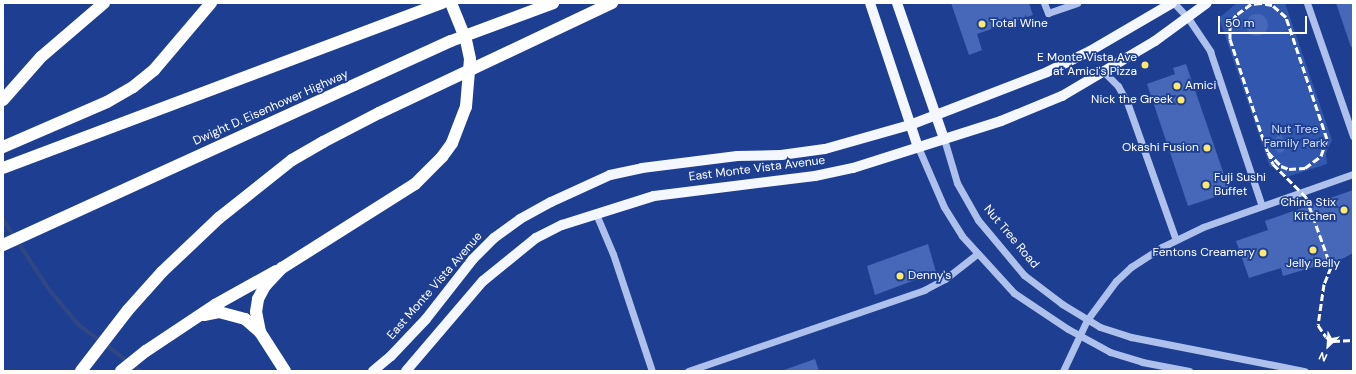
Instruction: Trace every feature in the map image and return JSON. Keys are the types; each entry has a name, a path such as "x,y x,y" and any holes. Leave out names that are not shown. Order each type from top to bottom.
{"highway":[{"path":"3,100 41,58 104,3"},
{"path":"3,147 107,102 132,87 154,70 211,3"},
{"path":"3,168 442,3"},
{"path":"127,365 203,316 215,305 282,268 415,184 442,157 452,142 466,107 470,58 466,40 451,3"},
{"name":"Dwight D. Eisenhower Highway","path":"4,244 451,41 553,3"},
{"path":"81,371 109,334 162,272 230,209 292,160 323,142 380,113 612,3"},
{"path":"282,268 264,286 258,299 256,312 260,332 285,371"},
{"path":"203,316 219,312 234,314 260,332"}],"main road":[{"path":"870,3 918,147"},
{"name":"Nut Tree Road","path":"897,3 944,139"},
{"name":"East Monte Vista Avenue","path":"373,371 391,356 426,319 473,259 494,238 520,219 557,199 610,176 642,168 729,157 781,155 825,149 910,125 937,116 1047,72 1090,51 1173,3"},
{"name":"East Monte Vista Avenue","path":"406,371 458,308 510,258 536,238 562,225 654,196 815,176 853,168 1001,121 1062,96 1104,72 1188,18 1207,3"}],"street":[{"path":"1044,3 1048,13 1077,3"},
{"path":"1173,3 1188,18 1210,51 1262,206"},
{"path":"1308,3 1353,136"},
{"path":"1104,72 1118,86 1127,102 1176,240"},
{"name":"Nut Tree Road","path":"944,139 960,189 991,238 1024,275 1043,291 1087,320 1131,337 1305,371"},
{"path":"918,147 944,207 962,236 977,254 1014,292 1079,335 1110,352 1142,362 1189,371"},
{"path":"1063,371 1087,320 1116,281 1131,267 1203,226 1353,174"},
{"path":"596,214 613,254 652,371"},
{"path":"688,371 924,290 945,279 977,254"}],"green space":[{"name":"Nut Tree Family Park","path":"1237,3 1285,3 1332,140 1326,153 1327,164 1287,177 1275,165 1270,167 1219,18"}],"building":[{"name":"Total Wine","path":"951,3 1029,3 1033,15 977,34 982,50 969,55"},
{"path":"1336,3 1353,3 1353,47 1351,47"},
{"path":"1257,14 1265,17 1268,25 1265,33 1257,36 1249,33 1246,25 1249,17"},
{"path":"1186,64 1230,192 1188,206 1147,84 1175,74 1173,68"},
{"path":"1280,132 1286,146 1283,152 1279,153 1271,146"},
{"path":"1353,190 1353,253 1344,258 1283,276 1281,268 1249,278 1236,241 1268,230 1265,221"},
{"path":"928,244 936,272 875,295 867,266"},
{"path":"815,359 819,371 784,371 784,370"}],"waterway":[{"path":"3,219 49,289 79,325 141,371"}],"railway":[{"path":"1268,152 1281,166 1289,169 1305,168 1321,156 1327,139 1286,17 1272,5 1261,3 1251,4 1236,15 1230,24 1230,39 1265,145 1273,164 1306,197 1331,267 1324,284 1318,325 1326,337 1333,341 1353,340"}],"place":[{"name":"Total Wine","path":"982,24"},
{"name":"E Monte Vista Ave at Amici's Pizza","path":"1145,65"},
{"name":"Amici","path":"1177,86"},
{"name":"Nick the Greek","path":"1181,100"},
{"name":"Okashi Fusion","path":"1207,148"},
{"name":"Fuji Sushi Buffet","path":"1206,185"},
{"name":"China Stix Kitchen","path":"1344,210"},
{"name":"Jelly Belly","path":"1313,250"},
{"name":"Fentons Creamery","path":"1263,253"},
{"name":"Denny's","path":"900,276"}]}
